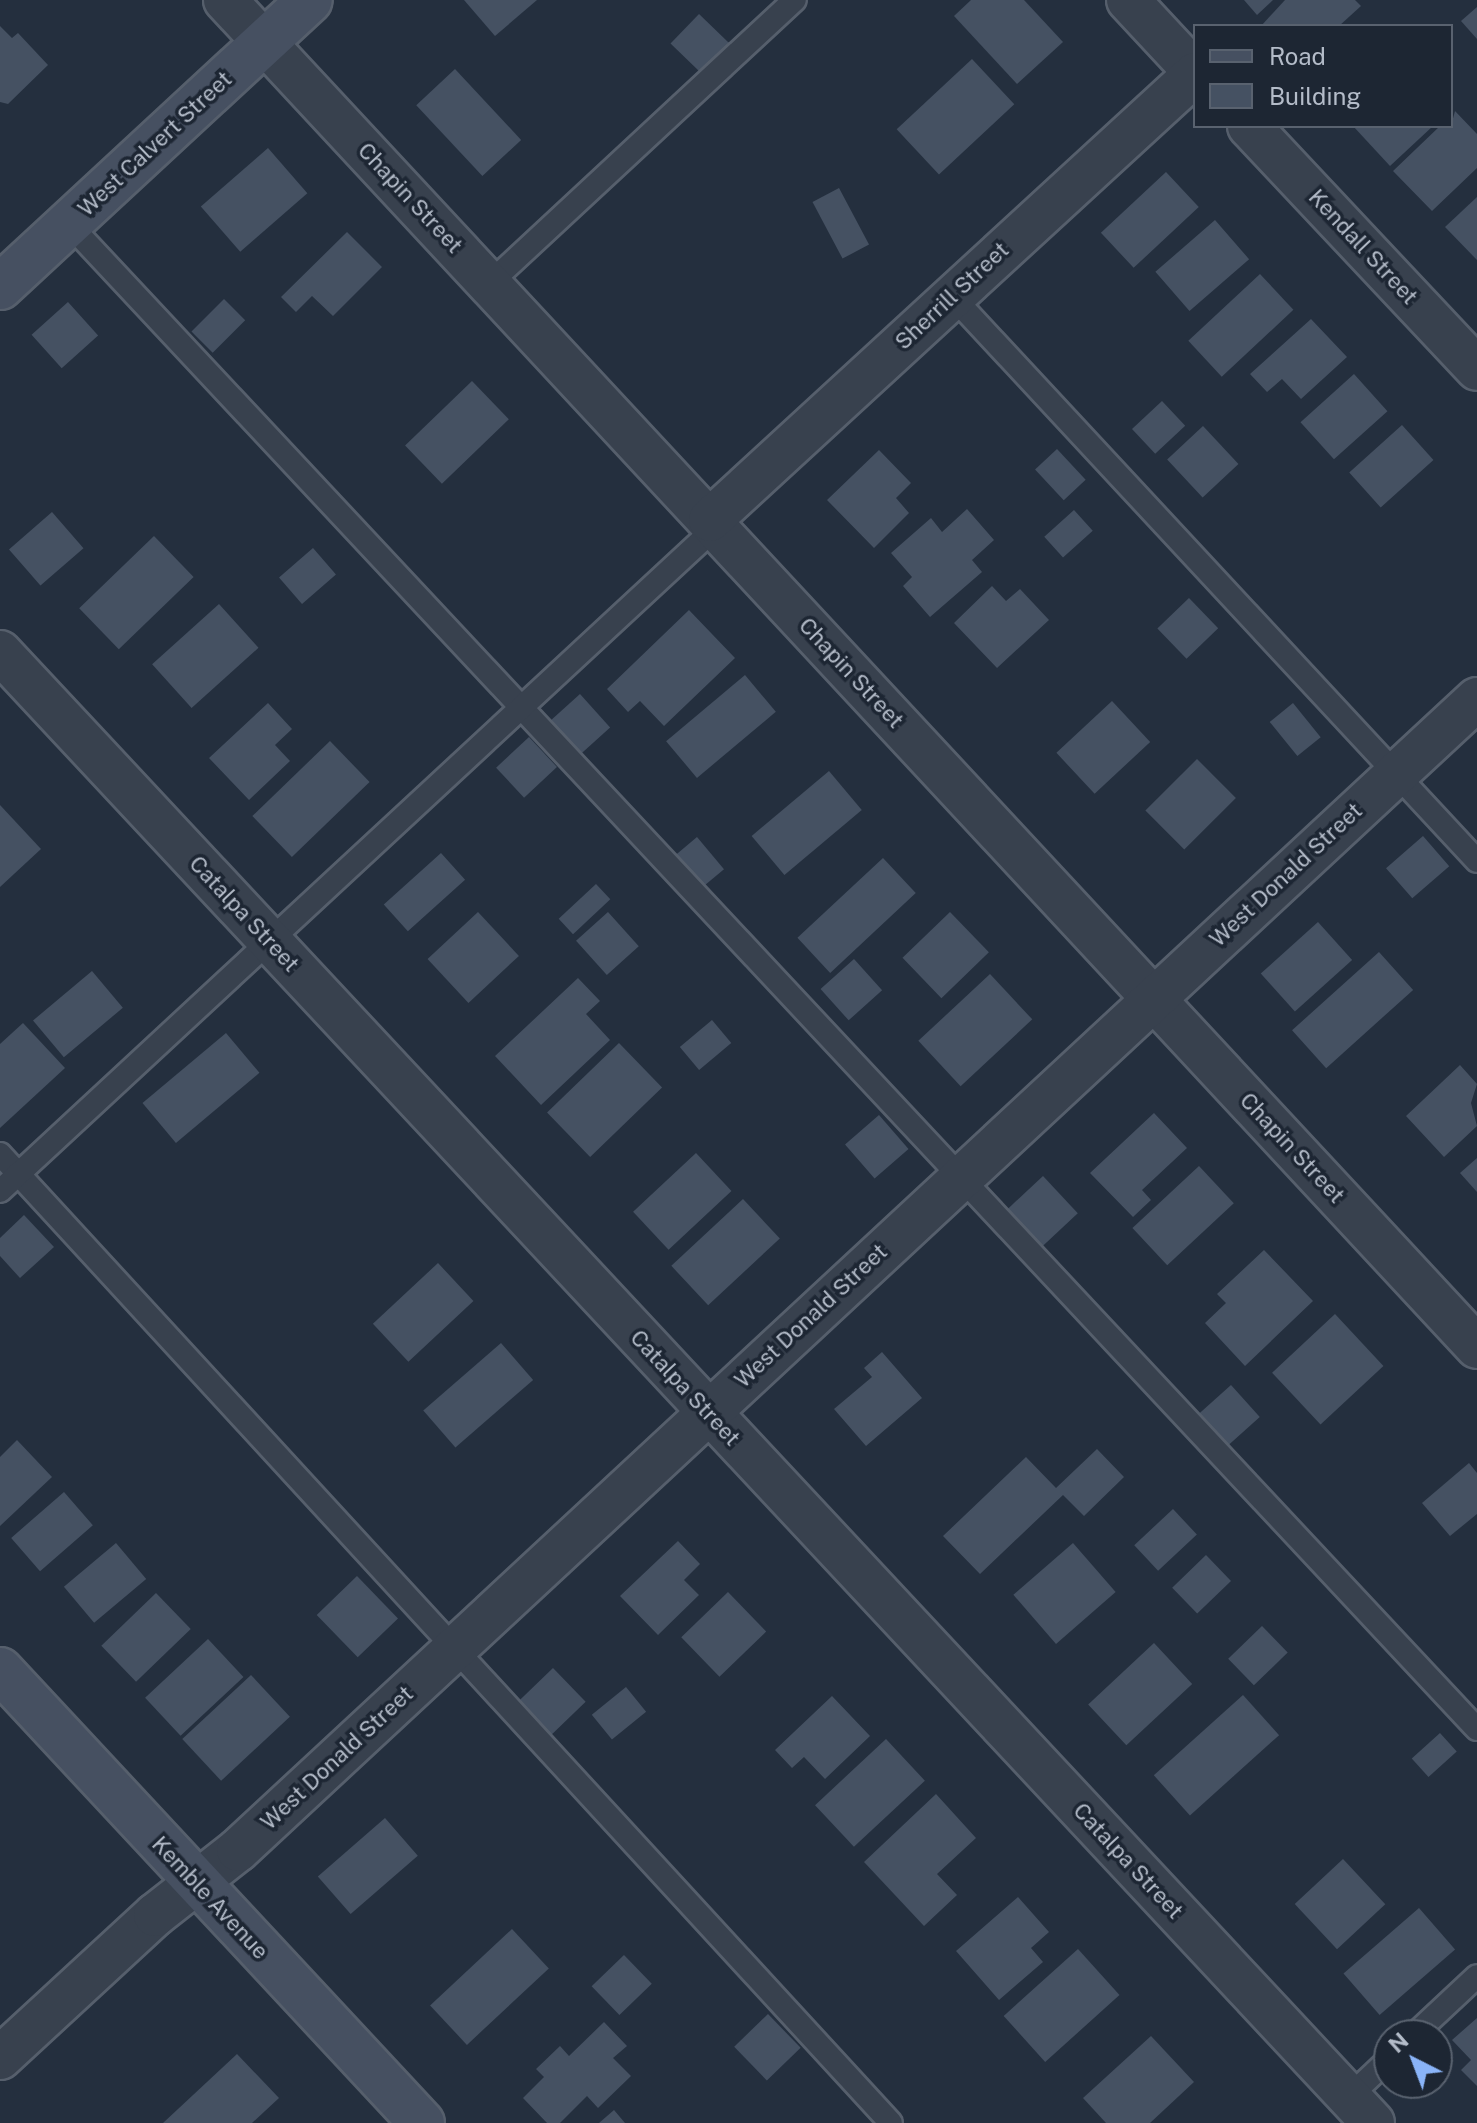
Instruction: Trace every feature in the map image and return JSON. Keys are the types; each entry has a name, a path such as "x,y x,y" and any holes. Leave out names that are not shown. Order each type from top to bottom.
{"street":[{"name":"Chapin Street","path":"225,0 1477,1347"},
{"name":"West Calvert Street","path":"0,287 310,0"},
{"path":"1128,0 1193,71"},
{"name":"Sherrill Street","path":"713,523 952,296 1193,75"},
{"name":"Kendall Street","path":"1251,128 1477,369"},
{"name":"Catalpa Street","path":"0,652 1361,2110"},
{"name":"West Donald Street","path":"0,2058 454,1650 1477,699"},
{"name":"Kemble Avenue","path":"0,1670 195,1883 422,2123"}],"lane":[{"path":"490,283 795,0"},
{"path":"69,224 1477,1729"},
{"path":"952,296 1477,861"},
{"path":"0,1191 522,706 713,523"},
{"path":"0,1154 891,2123"},
{"path":"1431,2019 1477,1976"},
{"path":"1361,2110 1373,2088"}],"building":[{"path":"464,0 537,0 495,36"},
{"path":"971,0 1024,0 1063,42 1017,84 954,16"},
{"path":"1244,0 1273,0 1257,15"},
{"path":"1285,0 1355,0 1361,6 1341,24 1263,24"},
{"path":"1477,7 1477,39 1461,21"},
{"path":"699,14 731,45 703,75 671,43"},
{"path":"0,26 12,38 18,33 48,65 8,104 0,102"},
{"path":"972,59 1014,104 939,175 897,129"},
{"path":"455,69 521,140 482,176 416,105"},
{"path":"1455,111 1477,134 1477,168 1432,211 1393,171 1438,128 1453,128"},
{"path":"1355,128 1431,128 1390,166"},
{"path":"268,148 307,193 240,252 201,206"},
{"path":"1166,172 1199,207 1134,268 1101,233"},
{"path":"839,188 869,245 843,259 813,202"},
{"path":"1477,197 1477,260 1445,227"},
{"path":"1215,220 1249,259 1189,311 1155,272"},
{"path":"347,232 382,267 333,316 312,296 296,312 281,297"},
{"path":"1260,274 1293,310 1222,377 1188,341"},
{"path":"224,299 245,320 213,353 191,332"},
{"path":"68,302 98,335 62,368 32,335"},
{"path":"1311,319 1347,357 1301,399 1282,379 1267,392 1250,374"},
{"path":"1354,374 1387,411 1334,459 1300,422"},
{"path":"472,381 509,419 442,484 405,446"},
{"path":"1162,401 1185,426 1155,454 1132,429"},
{"path":"1402,425 1433,460 1381,507 1349,473"},
{"path":"1203,426 1238,464 1203,497 1167,459"},
{"path":"1057,449 1086,480 1064,500 1035,469"},
{"path":"879,450 911,483 896,498 909,513 874,548 827,500"},
{"path":"967,509 994,540 972,560 982,572 930,617 903,586 912,577 891,553 931,518 942,532"},
{"path":"1074,510 1093,531 1063,558 1044,537"},
{"path":"52,512 83,548 40,586 9,549"},
{"path":"154,536 194,577 119,649 79,608"},
{"path":"313,548 336,574 302,604 279,578"},
{"path":"992,586 1006,601 1020,589 1049,620 997,668 954,623"},
{"path":"1189,598 1218,628 1187,659 1157,629"},
{"path":"219,604 258,648 192,708 152,664"},
{"path":"689,610 735,658 664,726 640,701 628,712 607,689"},
{"path":"745,675 776,712 697,778 666,741"},
{"path":"580,694 610,727 580,755 550,721"},
{"path":"1112,701 1150,742 1095,794 1056,753"},
{"path":"268,703 292,729 275,745 290,761 249,800 209,758"},
{"path":"1293,703 1321,737 1297,756 1270,722"},
{"path":"529,737 557,767 524,798 496,768"},
{"path":"330,741 370,782 292,857 252,816"},
{"path":"1197,759 1236,798 1184,850 1145,811"},
{"path":"829,771 862,810 784,875 752,836"},
{"path":"0,805 41,849 0,887"},
{"path":"1423,836 1449,866 1412,898 1386,868"},
{"path":"697,837 724,869 700,889 673,857"},
{"path":"441,853 465,880 408,931 384,905"},
{"path":"883,858 916,893 830,973 797,938"},
{"path":"596,884 610,899 573,934 559,919"},
{"path":"478,912 519,956 468,1003 428,959"},
{"path":"608,912 639,946 607,975 576,941"},
{"path":"950,912 989,952 941,998 903,958"},
{"path":"1318,922 1352,960 1295,1011 1261,974"},
{"path":"1379,952 1413,990 1326,1068 1292,1030"},
{"path":"854,959 882,990 849,1020 821,989"},
{"path":"92,971 123,1008 64,1057 33,1020"},
{"path":"990,974 1032,1019 961,1086 918,1041"},
{"path":"578,978 600,1001 586,1014 610,1040 541,1105 495,1056"},
{"path":"712,1020 731,1043 699,1070 680,1047"},
{"path":"23,1023 65,1068 0,1128 0,1044"},
{"path":"226,1033 259,1073 176,1143 143,1103"},
{"path":"619,1043 662,1088 590,1157 547,1112"},
{"path":"1460,1065 1477,1084 1471,1103 1477,1126 1444,1157 1406,1116"},
{"path":"1154,1113 1187,1148 1142,1190 1151,1200 1133,1217 1090,1173"},
{"path":"879,1115 909,1149 875,1178 845,1145"},
{"path":"696,1153 731,1191 669,1250 633,1212"},
{"path":"1477,1158 1477,1192 1460,1173"},
{"path":"1199,1166 1234,1203 1167,1265 1132,1228"},
{"path":"1043,1176 1078,1213 1039,1249 1004,1212"},
{"path":"743,1199 780,1238 708,1305 671,1266"},
{"path":"24,1215 54,1247 20,1278 0,1256 0,1238"},
{"path":"1264,1250 1313,1301 1245,1366 1205,1323 1226,1303 1217,1294"},
{"path":"438,1263 473,1301 408,1362 373,1324"},
{"path":"1335,1314 1383,1366 1321,1425 1272,1373"},
{"path":"501,1343 533,1380 455,1448 423,1411"},
{"path":"882,1352 922,1398 866,1446 834,1409 872,1377 864,1368"},
{"path":"1231,1385 1260,1417 1226,1447 1198,1415"},
{"path":"17,1440 52,1477 0,1526 0,1457"},
{"path":"1097,1449 1124,1477 1084,1516 1063,1495 980,1574 943,1536 1026,1457 1056,1488"},
{"path":"1469,1463 1477,1473 1477,1514 1450,1536 1422,1503"},
{"path":"64,1492 93,1525 40,1571 11,1538"},
{"path":"1173,1509 1197,1535 1158,1571 1134,1545"},
{"path":"678,1541 700,1564 684,1580 699,1595 658,1635 620,1596"},
{"path":"116,1543 146,1579 94,1623 64,1587"},
{"path":"1073,1543 1116,1592 1056,1644 1013,1595"},
{"path":"1206,1555 1231,1581 1197,1614 1172,1588"},
{"path":"357,1576 398,1618 358,1657 317,1615"},
{"path":"728,1592 766,1632 719,1677 681,1637"},
{"path":"156,1593 191,1629 136,1682 101,1646"},
{"path":"1262,1626 1288,1653 1254,1685 1228,1659"},
{"path":"208,1639 243,1677 181,1736 145,1698"},
{"path":"1154,1643 1192,1684 1126,1745 1088,1704"},
{"path":"553,1668 586,1702 550,1736 518,1702"},
{"path":"251,1675 290,1717 221,1781 182,1739"},
{"path":"626,1687 646,1712 612,1740 592,1715"},
{"path":"1243,1695 1279,1735 1190,1815 1154,1775"},
{"path":"832,1696 870,1736 825,1779 804,1757 792,1768 775,1750"},
{"path":"1440,1733 1457,1752 1428,1777 1412,1758"},
{"path":"886,1739 925,1781 854,1847 815,1805"},
{"path":"936,1794 976,1838 937,1874 957,1895 924,1926 864,1862"},
{"path":"385,1818 418,1856 351,1914 318,1876"},
{"path":"1343,1859 1385,1904 1337,1949 1295,1904"},
{"path":"1018,1897 1049,1932 1031,1948 1043,1962 999,2000 956,1951"},
{"path":"1419,1908 1455,1950 1380,2015 1344,1974"},
{"path":"512,1929 549,1968 467,2045 430,2005"},
{"path":"1078,1949 1119,1995 1045,2062 1004,2016"},
{"path":"624,1955 652,1984 619,2015 592,1986"},
{"path":"768,2014 801,2048 767,2080 734,2047"},
{"path":"1477,2018 1477,2086 1461,2070 1471,2060 1453,2039"},
{"path":"604,2022 627,2046 613,2058 631,2076 598,2108 587,2096 560,2123 547,2123 523,2098 544,2077 536,2069 560,2046 569,2056"},
{"path":"1151,2036 1194,2082 1150,2123 1106,2123 1083,2098"},
{"path":"237,2054 279,2098 252,2123 163,2123"},
{"path":"614,2110 625,2123 599,2123"}]}
